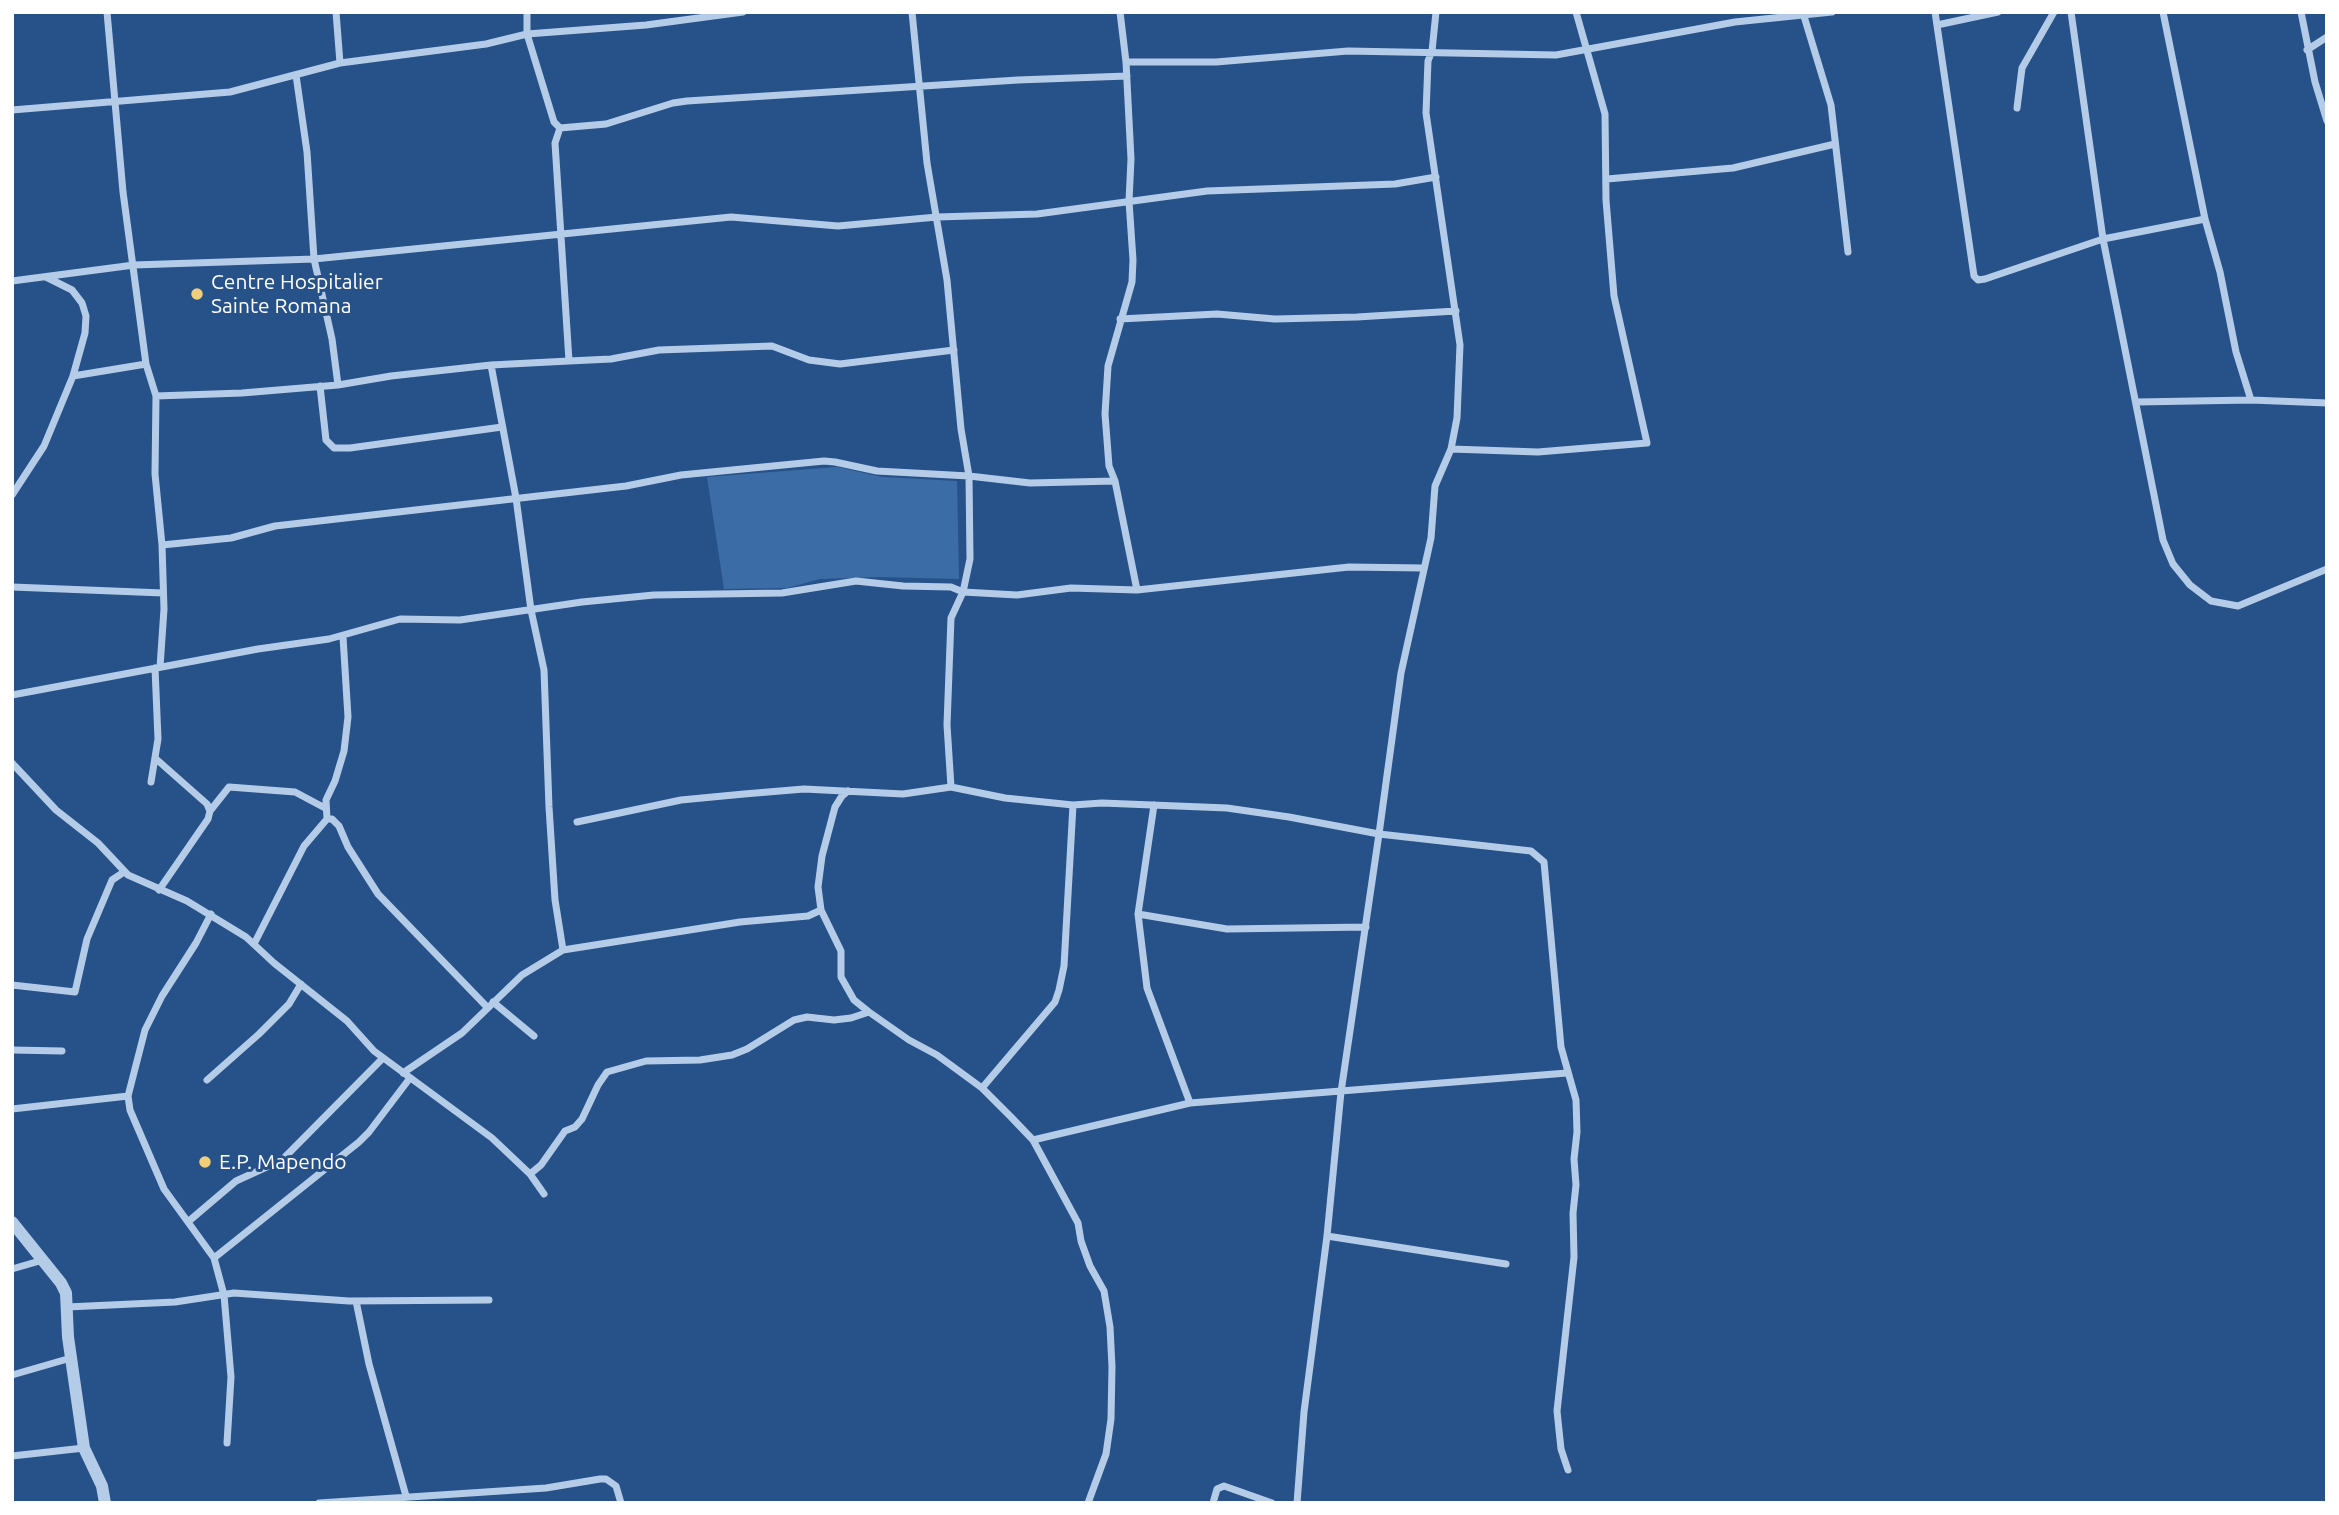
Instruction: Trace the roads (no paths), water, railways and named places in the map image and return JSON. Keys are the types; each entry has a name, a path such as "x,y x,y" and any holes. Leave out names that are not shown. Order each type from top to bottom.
{"street":[{"path":"107,12 123,192 146,364 156,397 155,474 162,545 163,593 158,668 158,738 151,782"},
{"path":"335,12 340,63"},
{"path":"527,12 527,34 554,122 560,128 606,124 687,101 1127,76"},
{"path":"12,110 230,92 340,63 486,44 527,34 646,25 743,12"},
{"path":"912,12 926,163 947,280 961,429 969,476 970,559 963,592 951,618 947,725 951,787"},
{"path":"1120,12 1127,76 1133,260 1132,282 1108,366 1105,414 1109,466 1115,481 1137,590"},
{"path":"1297,1503 1304,1412 1341,1093 1401,673 1431,538 1434,486 1451,449 1457,418 1460,345 1426,113 1428,61 1432,51 1436,12"},
{"path":"1451,449 1538,452 1647,443 1614,296 1608,228 1605,114 1576,12"},
{"path":"1126,62 1216,62 1348,51 1556,55 1679,30 1804,13 1832,12"},
{"path":"1935,12 1973,276 1978,280 2103,239 2205,219"},
{"path":"1937,25 1998,12"},
{"path":"2017,108 2022,68 2054,12"},
{"path":"2071,12 2103,239 2163,540 2173,564 2190,585 2211,601 2238,606 2327,569"},
{"path":"2163,12 2205,219 2220,272 2236,352 2251,400"},
{"path":"2301,12 2307,50 2327,121"},
{"path":"1804,13 1831,105 1848,253"},
{"path":"2307,50 2327,37"},
{"path":"296,75 307,152 314,259 332,339 338,385"},
{"path":"560,128 555,143 569,361"},
{"path":"1607,179 1733,168 1835,144"},
{"path":"12,281 134,265 314,259 731,217 838,226 937,217 1037,214 1207,191 1395,184 1436,177"},
{"path":"12,495 44,446 73,376 85,333 86,316 82,303 72,290 45,277"},
{"path":"1120,319 1217,314 1289,319 1456,312"},
{"path":"156,397 338,385 491,365 611,359 659,350 772,346 809,360 840,364 954,350"},
{"path":"73,376 146,364"},
{"path":"491,365 516,498 531,610 544,670 555,900 563,950"},
{"path":"320,386 326,440 334,448 502,426"},
{"path":"2137,402 2251,400 2327,403"},
{"path":"162,545 231,538 275,526 626,486 681,475 824,461 877,471 969,476 1030,483 1115,481"},
{"path":"12,695 258,649 343,637 400,619 460,620 654,595 782,593 856,581 951,587 963,592 1017,595 1070,588 1137,590 1349,567 1423,568"},
{"path":"12,587 163,593"},
{"path":"327,819 326,800 344,751 348,717 343,637"},
{"path":"155,758 206,804 210,811"},
{"path":"12,763 55,810 97,843 124,872 211,914 254,944 346,1021 356,1034 383,1058 475,1124 530,1174 544,1194"},
{"path":"159,890 208,818 210,811 229,787 295,792 325,808"},
{"path":"577,822 681,800 804,789 903,794 951,787 1005,798 1073,806 1102,803 1240,810 1379,835 1531,851 1544,862 1561,1047 1577,1111 1574,1257 1557,1411 1561,1449 1568,1470"},
{"path":"848,791 835,807 825,843 818,887 821,910 841,951 841,977 847,990 869,1012 909,1040 937,1055 982,1088 1033,1140 1078,1223 1090,1266 1104,1291 1110,1327 1111,1419 1106,1454 1088,1503"},
{"path":"1154,805 1138,914 1147,988 1190,1103"},
{"path":"982,1088 1055,1002 1059,990 1064,966 1073,806"},
{"path":"254,944 304,846 327,819"},
{"path":"327,819 332,819 340,826 348,847 378,894 490,1005 534,1036"},
{"path":"12,985 75,992 97,915 112,880 124,872"},
{"path":"214,1258 359,1142 369,1132 406,1075 446,1045 522,975 563,950 740,922 807,916 821,910"},
{"path":"211,914 145,1030 128,1096 130,1110 164,1189 190,1221 214,1258 224,1295 231,1377 227,1443"},
{"path":"1138,914 1227,929 1366,927"},
{"path":"207,1080 289,1004 301,984"},
{"path":"530,1174 541,1165 565,1131 575,1127 582,1119 607,1072 646,1060 700,1060 732,1055 747,1049 794,1020 807,1017 834,1020 869,1012"},
{"path":"12,1050 62,1051"},
{"path":"190,1221 236,1181 282,1160 383,1058"},
{"path":"1033,1140 1190,1103 1567,1073"},
{"path":"12,1109 128,1096"},
{"path":"12,1222 66,1293 71,1359 84,1448 102,1486 105,1503"},
{"path":"1326,1236 1506,1265"},
{"path":"12,1269 43,1260"},
{"path":"67,1307 175,1302 234,1293 356,1301 489,1300"},
{"path":"356,1301 369,1364 406,1496"},
{"path":"12,1375 71,1359"},
{"path":"12,1456 84,1448"},
{"path":"319,1503 546,1488 600,1479 606,1479 616,1486 621,1503"},
{"path":"1213,1503 1217,1489 1224,1486 1272,1503"}],"place":[{"name":"Centre Hospitalier Sainte Romana","path":"197,294"},
{"name":"E.P. Mapendo","path":"205,1162"}]}
